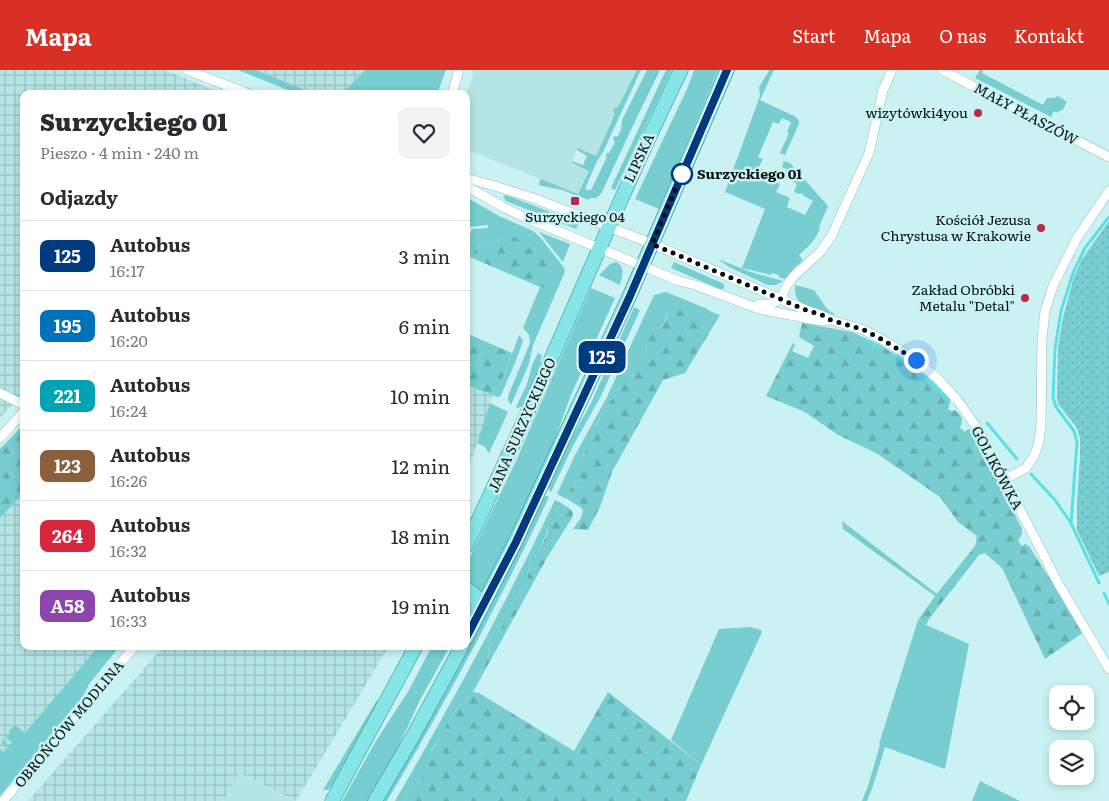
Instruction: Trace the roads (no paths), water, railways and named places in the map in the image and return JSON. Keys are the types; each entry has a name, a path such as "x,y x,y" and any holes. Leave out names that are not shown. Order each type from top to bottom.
{"main road":[{"name":"LIPSKA","path":"599,247 650,133 681,70"},
{"path":"470,630 516,542 643,266 727,70"},
{"name":"JANA SURZYCKIEGO","path":"470,537 534,401 599,247"},
{"path":"470,591 479,602 475,621"},
{"path":"332,801 414,650"},
{"path":"374,801 413,736 460,650"}],"street":[{"path":"187,70 239,90"},
{"path":"453,90 459,70"},
{"path":"781,299 794,277 820,252 831,237 869,154 883,90 892,70"},
{"name":"MAŁY PŁASZÓW","path":"942,70 1109,158"},
{"name":"GOLIKÓWKA","path":"470,179 533,198 652,244 806,310 877,336 916,360 938,379 958,401 980,432 1058,583 1109,669"},
{"name":"GOLIKÓWKA","path":"470,188 526,218 679,281 696,285 759,308 822,321 831,320"},
{"path":"1004,480 1026,468 1034,456 1039,442 1041,425 1042,339 1045,311 1054,286 1077,238 1109,191"},
{"name":"GOLIKÓWKA","path":"745,303 767,305 781,299"},
{"name":"GOLIKÓWKA","path":"781,299 795,316"},
{"path":"0,393 20,403"},
{"path":"0,438 20,416"},
{"name":"OBROŃCÓW MODLINA","path":"3,801 132,650"}],"waterway":[{"path":"1071,523 1077,442 1074,431 1056,407 1053,397 1055,349 1061,311 1073,273 1085,248 1109,217"},
{"path":"865,340 880,348"},
{"path":"894,355 909,365 948,399"},
{"path":"987,423 1017,459"},
{"path":"1031,474 1055,500 1071,523 1099,583"},
{"path":"1104,593 1109,604"}],"place":[{"name":"wizytówki4you","path":"978,113"},
{"name":"Surzyckiego 01","path":"682,174"},
{"name":"Surzyckiego 04","path":"575,201"},
{"name":"Kościół Jezusa Chrystusa w Krakowie","path":"1041,228"},
{"name":"Zakład Obróbki Metalu \"Detal\"","path":"1025,298"}]}
